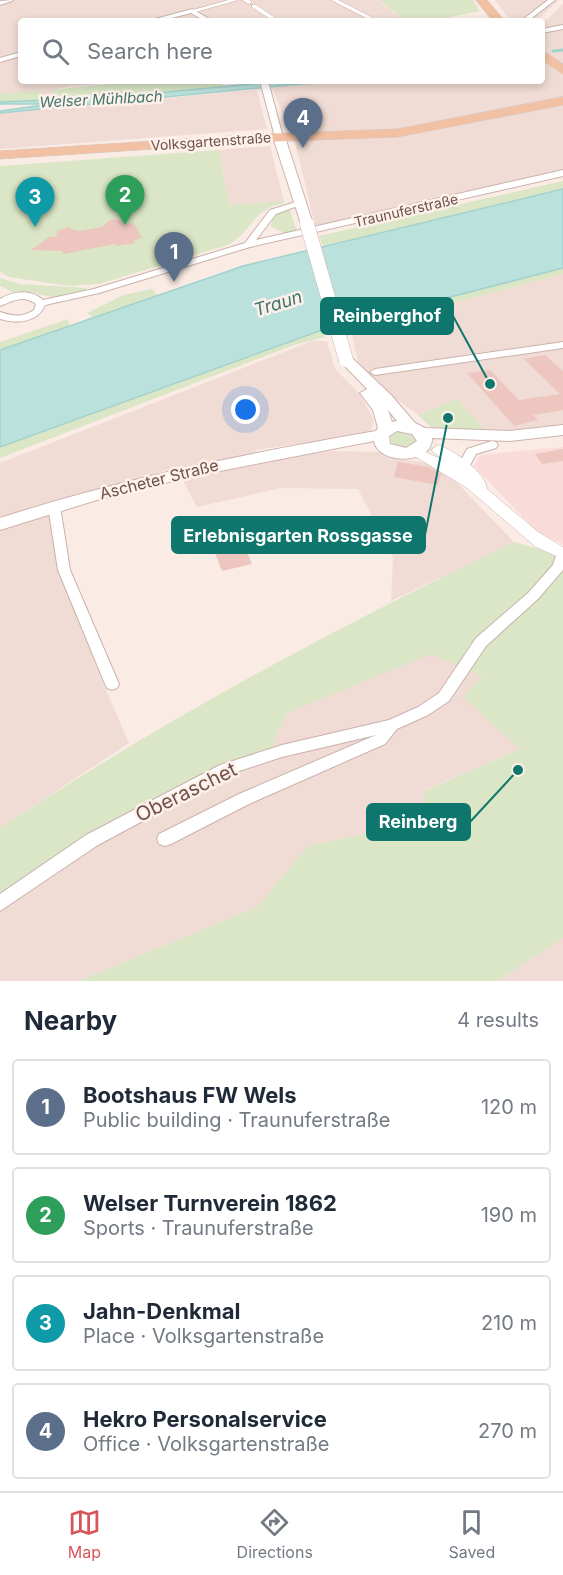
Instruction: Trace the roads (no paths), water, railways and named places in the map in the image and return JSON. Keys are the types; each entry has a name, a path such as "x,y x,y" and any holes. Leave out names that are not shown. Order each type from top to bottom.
{"main road":[{"path":"481,0 497,18"},
{"path":"545,56 563,70"},
{"name":"Volksgartenstraße","path":"0,155 279,137 397,133 563,101"},
{"path":"279,137 307,224 350,378 375,401 383,415 385,438 401,453 417,439 510,436 563,430"},
{"path":"346,360 386,398 417,439"},
{"path":"385,438 396,426 417,439 492,445 563,441"},
{"name":"Ascheter Straße","path":"0,524 54,506 198,468 320,446 385,438"}],"street":[{"path":"0,3 10,0"},
{"path":"164,18 235,0"},
{"path":"334,0 370,18"},
{"path":"528,18 552,0"},
{"path":"249,3 272,18"},
{"path":"192,11 205,18"},
{"path":"545,30 563,27"},
{"path":"0,60 18,55"},
{"path":"264,84 279,137"},
{"name":"Traunuferstraße","path":"41,303 96,291 248,245 563,173"},
{"path":"248,245 273,212 299,204"},
{"path":"0,315 12,319 27,318 38,311 41,303 34,297 23,295 1,299"},
{"path":"375,372 563,345"},
{"path":"417,439 464,466 488,497"},
{"path":"417,439 447,466 488,497 534,539 563,553"},
{"path":"464,466 471,452 492,445"},
{"path":"54,506 64,570 112,684"},
{"name":"Oberaschet","path":"0,903 92,840 225,769 282,751 392,725 423,711 444,697 481,642 533,596 559,566 563,553"},
{"name":"Oberaschet","path":"165,840 244,799 380,740 392,725"}],"water":[{"name":"Welser Mühlbach","path":"250,84 301,84 0,113 0,111 51,104 0,104 0,102 103,98"},
{"name":"Traun","path":"563,189 563,268 322,330 0,447 0,350 243,266"}],"waterway":[{"path":"553,51 563,50"}],"place":[{"name":"Hekro Personalservice","path":"303,148"},
{"name":"Welser Turnverein 1862","path":"125,225"},
{"name":"Jahn-Denkmal","path":"35,227"},
{"name":"Bootshaus FW Wels","path":"174,282"},
{"name":"Reinberghof","path":"490,384"},
{"name":"Erlebnisgarten Rossgasse","path":"448,418"},
{"name":"Reinberg","path":"518,770"}]}
